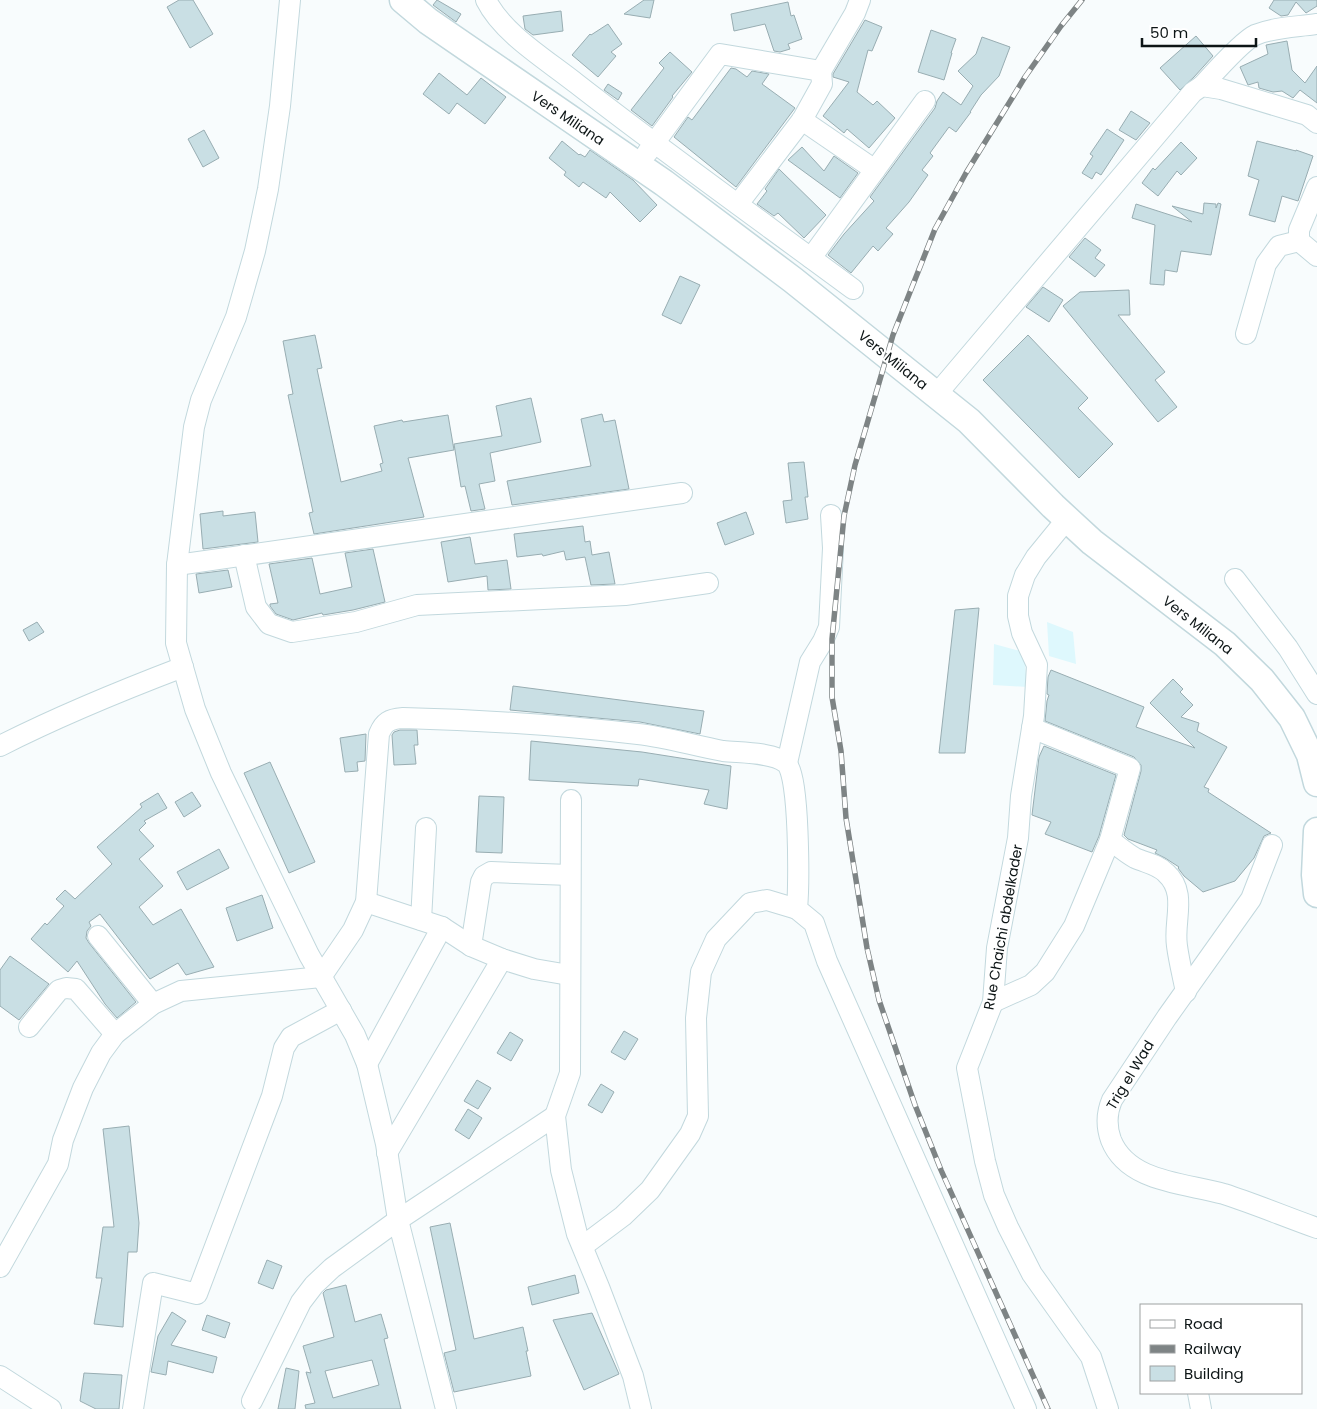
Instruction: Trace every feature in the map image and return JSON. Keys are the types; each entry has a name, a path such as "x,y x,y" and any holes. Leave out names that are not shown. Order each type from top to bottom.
{"main road":[{"name":"Vers Miliana","path":"403,0 428,22 664,183 793,280 969,421 1092,542 1225,644 1262,680 1292,718 1310,754 1317,778"},
{"path":"1317,832 1315,875 1317,894"}],"street":[{"path":"290,0 280,106 255,251 236,317 204,392 194,427 177,565 176,643 195,708 222,773 309,955 355,1035 367,1064 379,1109 398,1220 446,1409"},
{"path":"486,0 492,13 516,36 655,143 853,290"},
{"path":"738,204 802,120 822,84 821,72 855,13 860,0"},
{"path":"936,395 1193,92 1202,86 1222,64 1254,35 1271,30 1317,24"},
{"path":"637,165 720,54 821,72"},
{"path":"1202,86 1221,89 1307,115 1317,123"},
{"path":"811,258 925,101"},
{"path":"802,120 875,170"},
{"path":"1299,242 1299,230 1317,186"},
{"path":"1246,334 1266,264 1279,246 1299,242 1317,256"},
{"path":"177,565 682,493"},
{"path":"787,763 810,662 829,627 833,548 831,514"},
{"name":"Rue Chaichi abdelkader","path":"1067,519 1036,557 1025,575 1018,596 1018,616 1022,633 1037,665 1032,728 1021,796 1018,838 997,948 993,1002 967,1068 985,1161 994,1196 1032,1274 1091,1357 1108,1409"},
{"path":"244,555 256,607 269,624 292,632 356,622 418,604 625,595 708,583"},
{"path":"1235,579 1288,648 1317,694"},
{"path":"0,746 43,724 124,689 183,667"},
{"path":"322,977 354,930 366,902 379,734 383,725 392,719 484,720 640,734 723,751 774,757 787,763 791,770 795,789 799,883 797,909"},
{"path":"993,1002 1031,985 1045,972 1074,926 1110,840 1130,768 1032,728"},
{"path":"571,800 570,1073 555,1116 561,1170 577,1234 632,1376 640,1409"},
{"path":"421,920 426,828"},
{"path":"1110,840 1134,857 1156,865 1168,874 1177,890 1179,904 1176,945 1186,992"},
{"name":"Trig el Wad","path":"1272,845 1251,900 1166,1017 1112,1100 1107,1113 1108,1131 1114,1148 1132,1166 1152,1176 1223,1194 1317,1228"},
{"path":"471,946 481,882 484,876 492,872 570,876"},
{"path":"583,1246 623,1216 650,1190 690,1134 698,1116 696,1018 701,972 716,940 750,903 767,900 797,909 814,923 827,961 1026,1409"},
{"path":"366,902 442,927 471,946 502,958 534,969 569,975"},
{"path":"367,1064 442,927"},
{"path":"98,936 153,1004"},
{"path":"387,1153 502,958"},
{"path":"0,1267 58,1164 63,1140 83,1088 101,1053 115,1034 153,1004 181,990 322,977"},
{"path":"29,1027 59,990 66,988 76,990 115,1034"},
{"path":"133,1409 153,1283 197,1294 272,1096 284,1048 291,1037 341,1010"},
{"path":"252,1401 301,1302 314,1285 332,1268 398,1220 555,1116"},
{"path":"0,1376 50,1409"},
{"path":"1198,1394 1201,1409"}],"shaded area":[{"path":"1047,622 1073,632 1076,664 1049,656"},
{"path":"994,644 1024,652 1027,687 993,685"}],"building":[{"path":"179,0 193,0 213,34 190,48 167,7"},
{"path":"437,0 461,14 456,22 433,5"},
{"path":"644,0 654,0 650,18 624,14"},
{"path":"1274,0 1317,0 1317,6 1306,13 1296,2 1288,15 1281,16 1269,8"},
{"path":"788,2 791,16 794,15 802,39 788,44 790,49 780,52 774,51 765,24 734,31 731,14"},
{"path":"561,11 563,31 533,35 525,29 523,16"},
{"path":"865,20 882,27 872,51 868,50 857,92 873,105 877,101 895,118 869,148 847,129 844,133 823,116 849,82 833,77 833,74"},
{"path":"608,24 622,44 611,52 616,56 598,77 572,55 590,34"},
{"path":"931,30 956,39 944,80 918,72"},
{"path":"1196,36 1213,56 1180,90 1160,68"},
{"path":"982,37 1010,47 999,76 981,95 956,132 949,127 930,153 933,156 922,170 928,175 909,202 886,228 893,234 878,251 873,246 851,273 828,255 874,201 870,197 935,108 943,92 961,105 973,86 958,71 976,54"},
{"path":"1287,41 1292,70 1305,83 1317,66 1317,103 1300,90 1293,98 1282,91 1273,92 1259,88 1258,82 1248,85 1240,67 1268,54 1266,45"},
{"path":"670,52 692,72 672,96 652,126 631,110 664,68 659,63"},
{"path":"731,68 736,69 747,77 752,71 769,74 762,84 795,108 736,187 674,137 688,117 692,120"},
{"path":"439,73 467,95 481,78 506,97 485,124 457,103 449,114 423,94"},
{"path":"608,84 622,93 618,100 604,90"},
{"path":"1131,111 1150,123 1136,140 1119,130"},
{"path":"1107,129 1124,140 1101,175 1096,172 1092,179 1082,173 1093,156 1090,154"},
{"path":"204,130 219,158 203,167 188,139"},
{"path":"562,141 579,155 585,157 590,150 633,180 657,205 640,222 610,192 606,198 583,182 579,187 564,175 566,172 549,158"},
{"path":"1257,141 1313,156 1298,201 1282,196 1275,222 1249,215 1259,180 1248,176"},
{"path":"1181,142 1197,158 1181,175 1177,171 1158,196 1142,183 1153,168 1155,170"},
{"path":"802,147 824,171 834,156 858,173 840,198 788,160"},
{"path":"779,169 826,215 804,238 778,213 774,216 757,204 767,191 765,189"},
{"path":"1204,203 1216,204 1216,208 1218,203 1221,204 1211,255 1181,251 1177,272 1165,270 1164,285 1150,284 1155,225 1132,218 1136,204 1192,222 1172,206 1203,214"},
{"path":"1085,238 1101,250 1095,258 1105,265 1095,277 1069,257"},
{"path":"680,276 700,285 681,324 662,315"},
{"path":"1043,287 1063,300 1049,322 1026,307"},
{"path":"1129,290 1130,315 1118,315 1165,372 1155,380 1177,407 1158,422 1063,306 1080,292"},
{"path":"315,335 322,368 317,369 341,482 382,471 380,464 383,463 374,426 402,420 403,422 448,415 454,450 408,458 424,517 314,534 309,513 313,512 288,395 293,394 283,341"},
{"path":"1028,335 1088,398 1078,408 1113,444 1079,478 983,380"},
{"path":"531,398 541,442 490,453 495,481 479,484 485,509 471,511 465,486 461,487 454,444 502,436 496,406"},
{"path":"602,414 604,422 615,420 629,489 512,505 507,481 591,466 581,419"},
{"path":"804,462 808,497 805,497 808,519 786,523 783,501 792,500 788,463"},
{"path":"223,511 223,516 255,512 258,542 203,549 200,514"},
{"path":"746,512 754,534 725,545 717,523"},
{"path":"583,526 585,542 590,541 592,555 609,552 615,584 591,585 585,557 566,560 564,551 543,556 542,554 517,557 514,534"},
{"path":"470,537 475,564 507,560 511,589 488,590 487,576 448,582 441,542"},
{"path":"373,549 385,602 353,610 323,615 322,613 293,620 276,614 270,606 270,604 278,603 269,564 312,558 320,594 352,587 345,553"},
{"path":"228,570 232,587 199,593 196,574"},
{"path":"979,608 965,753 939,753 955,610"},
{"path":"37,622 44,632 29,641 23,630"},
{"path":"1051,670 1144,707 1136,727 1195,748 1150,703 1173,679 1183,689 1180,692 1193,705 1181,717 1199,723 1197,731 1227,747 1204,787 1209,789 1208,792 1271,833 1264,836 1254,858 1235,881 1203,892 1184,876 1179,867 1155,853 1157,850 1128,839 1124,835 1141,765 1134,757 1045,721 1049,695 1047,694 1048,677"},
{"path":"513,686 704,711 700,734 640,722 510,710"},
{"path":"400,730 417,730 418,745 414,745 416,764 394,765 392,735"},
{"path":"366,734 365,761 357,762 358,771 345,772 340,738"},
{"path":"531,741 642,752 731,766 727,809 704,804 709,790 639,779 638,786 529,780"},
{"path":"1044,746 1116,775 1099,836 1092,852 1045,834 1051,822 1032,815 1039,757"},
{"path":"270,762 315,862 289,873 244,773"},
{"path":"192,792 201,806 184,817 175,802"},
{"path":"158,793 167,808 144,821 146,823 139,830 154,846 139,859 163,886 139,907 153,925 181,909 214,967 186,975 178,963 150,979 100,914 89,922 91,926 87,931 86,938 136,1002 117,1018 105,1004 77,961 68,972 31,939 64,906 56,899 65,890 75,899 112,864 97,847 142,807 140,804"},
{"path":"479,796 504,797 502,853 476,852"},
{"path":"219,849 229,868 187,890 177,872"},
{"path":"262,895 273,928 237,941 226,908"},
{"path":"10,956 49,984 19,1020 0,1006 0,970"},
{"path":"624,1031 638,1039 625,1060 611,1052"},
{"path":"510,1032 523,1040 511,1061 497,1053"},
{"path":"477,1080 491,1088 478,1109 464,1101"},
{"path":"601,1084 614,1092 602,1113 588,1105"},
{"path":"468,1109 482,1118 469,1139 455,1130"},
{"path":"129,1126 139,1223 137,1252 128,1252 123,1327 94,1324 102,1278 96,1278 103,1227 114,1227 103,1129"},
{"path":"450,1223 474,1339 523,1327 531,1376 454,1392 444,1353 456,1350 430,1227"},
{"path":"267,1260 282,1266 273,1289 258,1283"},
{"path":"575,1275 579,1293 532,1305 528,1287"},
{"path":"346,1285 355,1322 381,1314 388,1338 384,1339 401,1409 306,1409 305,1405 315,1403 306,1372 311,1373 303,1346 334,1337 323,1293 326,1290","holes":["372,1360 379,1385 333,1398 325,1371"]},
{"path":"172,1312 186,1321 171,1345 217,1357 213,1373 168,1361 166,1375 151,1372 158,1336"},
{"path":"592,1313 619,1374 584,1390 553,1320"},
{"path":"207,1315 230,1323 225,1338 202,1330"},
{"path":"286,1368 299,1371 295,1409 278,1409"},
{"path":"84,1373 122,1375 119,1409 96,1409 80,1401"}],"railway":[{"path":"1048,1409 941,1170 915,1105 879,1000 867,948 846,818 841,751 832,697 832,639 844,516 855,465 893,335 935,229 966,173 1025,77 1082,0"}]}
